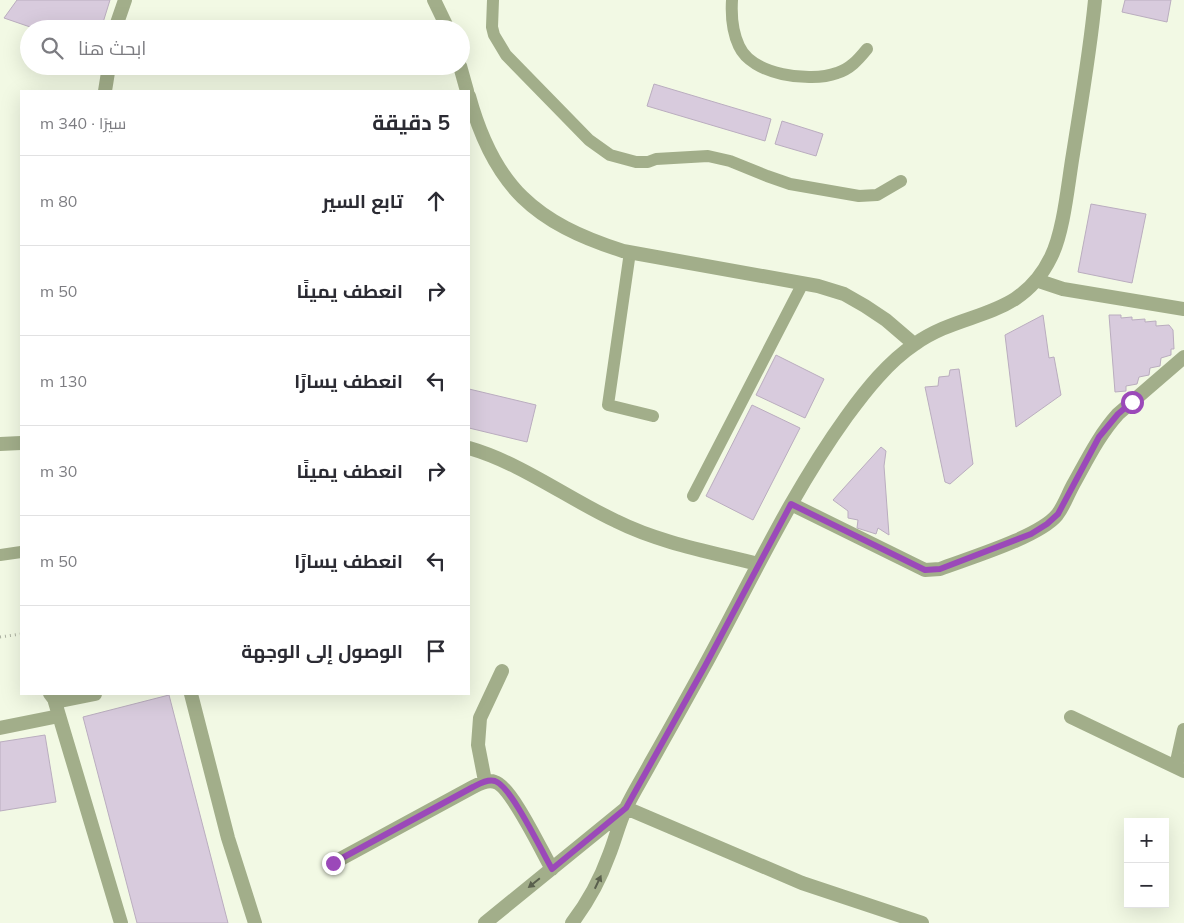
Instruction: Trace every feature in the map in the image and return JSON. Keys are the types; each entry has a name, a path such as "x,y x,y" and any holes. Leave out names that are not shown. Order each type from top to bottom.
{"street":[{"path":"119,20 125,0"},
{"path":"434,0 444,20"},
{"path":"572,923 586,905 598,883 626,808 705,666 758,564 812,468 847,416 888,367 914,344 950,325 980,316 1018,298 1036,280 1051,257 1058,235 1070,174 1095,0"},
{"path":"105,90 108,75"},
{"path":"463,75 467,90"},
{"path":"470,100 478,128 489,153 505,177 519,195 540,214 562,227 592,241 630,252 803,284 844,294 886,320 914,344"},
{"path":"1036,280 1063,289 1184,309"},
{"path":"791,504 925,570 940,569 1031,534 1047,524 1058,514 1099,437 1109,424 1184,357"},
{"path":"0,444 20,443"},
{"path":"470,448 504,461 615,521 636,530 661,539 758,564"},
{"path":"485,781 478,745 480,718 502,671"},
{"path":"84,695 52,698 121,923"},
{"path":"191,695 228,838 255,923"},
{"path":"0,728 59,716"},
{"path":"1071,717 1180,768 1184,730"},
{"path":"333,863 485,781 495,782 508,792 552,869"},
{"path":"485,923 626,808"},
{"path":"626,808 802,883 922,923"}],"lane":[{"path":"493,0 492,26 494,35 506,55 589,140 610,155 636,162 708,156 730,161 790,184 859,196 877,195 902,181"},
{"path":"732,0 732,23 739,47 748,58 765,68 786,76 803,78 837,73 850,67 866,49"},
{"path":"630,252 608,405 653,416"},
{"path":"693,496 803,284"},
{"path":"0,555 20,552"}],"path":[{"path":"0,636 20,634"}],"building":[{"path":"17,0 110,0 104,20 20,20 20,24 4,18"},
{"path":"1125,0 1171,0 1167,22 1122,12"},
{"path":"654,84 771,119 765,141 647,106"},
{"path":"782,121 823,134 816,156 775,144"},
{"path":"1091,204 1146,214 1132,283 1078,272"},
{"path":"1043,315 1049,358 1054,357 1061,395 1016,427 1005,335"},
{"path":"1109,315 1121,315 1121,318 1132,317 1132,320 1145,319 1145,322 1156,321 1156,326 1169,325 1173,330 1174,349 1171,349 1171,355 1161,358 1160,366 1150,368 1149,375 1139,377 1137,384 1126,386 1126,391 1115,392"},
{"path":"776,355 824,379 805,418 756,395"},
{"path":"959,369 973,464 950,484 945,482 925,387 938,386 939,377 949,376 950,370"},
{"path":"470,389 536,405 527,442 470,428"},
{"path":"752,405 800,428 753,520 706,496"},
{"path":"881,447 886,451 884,466 889,535 878,528 876,534 857,528 858,520 848,518 848,511 833,500"},
{"path":"169,695 228,923 137,923 83,717"},
{"path":"45,735 56,802 0,811 0,742"}],"route":[{"path":"333,863 485,781 495,782 508,792 552,869 626,808 705,666 791,504 925,570 940,569 1031,534 1047,524 1058,514 1099,437 1118,414 1132,402"}]}
